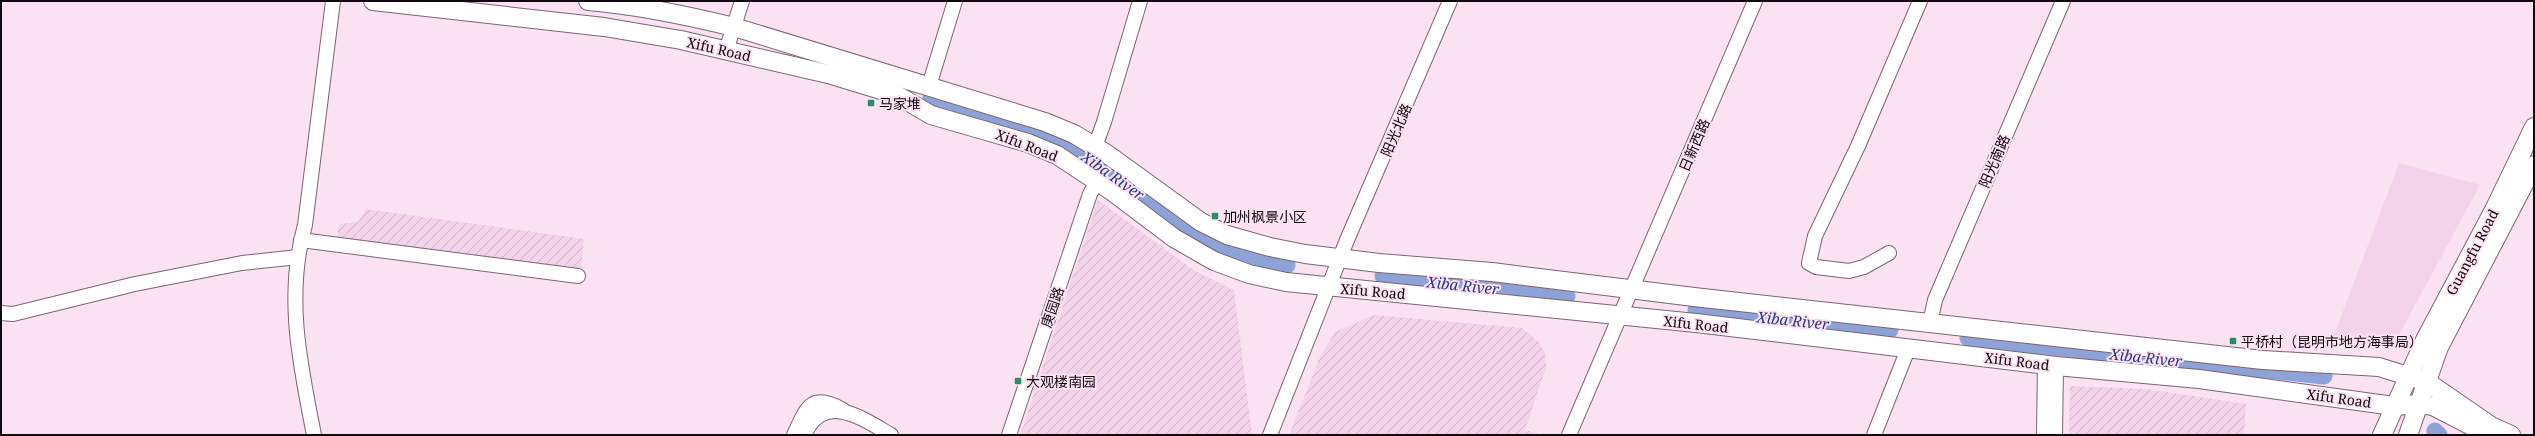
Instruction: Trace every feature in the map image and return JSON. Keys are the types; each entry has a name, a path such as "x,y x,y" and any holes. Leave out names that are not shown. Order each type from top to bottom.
{"main road":[{"name":"Xifu Road","path":"373,1 604,27 681,40 828,74 897,95 931,115 1028,143 1057,155 1097,180 1174,238 1214,261 1249,274 1286,282 1436,296 1504,306 1711,325 2050,365 2199,379 2394,406 2419,404 2433,406 2489,435"},
{"name":"Xifu Road","path":"588,1 624,4 689,15 734,27 1045,122 1095,146 1176,206 1228,235 1270,247 1341,259 1492,272 1694,297 2263,360 2389,369 2426,382 2491,426 2511,435"},
{"name":"Guangfu Road","path":"2382,435 2421,349 2497,204 2534,127"},
{"name":"Guangfu Road","path":"2408,435 2438,348 2534,165"},
{"path":"2389,369 2406,361 2421,349"}],"street":[{"path":"314,435 295,332 294,305 298,257 305,225 333,1"},
{"path":"726,51 742,1"},
{"path":"929,86 956,1"},
{"path":"1095,146 1104,122 1140,1"},
{"name":"阳光北路","path":"1270,435 1329,287 1450,1"},
{"name":"日新西路","path":"1569,435 1755,1"},
{"path":"1889,253 1864,267 1849,271 1816,267 1809,263 1815,236 1858,146 1920,1"},
{"name":"阳光南路","path":"1930,323 1935,300 2063,1"},
{"name":"庚园路","path":"1008,435 1090,194 1097,180"},
{"path":"301,240 578,276"},
{"path":"1,313 13,314 135,284 242,263 298,257"},
{"path":"1874,435 1908,349"},
{"path":"2044,435 2050,365"},
{"path":"2050,365 2055,435"},
{"path":"794,435 805,410 812,404 829,402 891,435"},
{"path":"804,435 816,418 823,413 845,411"}],"shaded area":[{"path":"2399,163 2480,185 2394,344 2333,338"},
{"path":"1098,200 1195,271 1234,290 1252,435 1020,435"},
{"path":"366,209 584,239 581,271 337,238 339,224 358,222"},
{"path":"1374,315 1522,328 1539,342 1545,353 1546,367 1525,430 1543,435 1289,435 1320,357 1335,332"},
{"path":"2070,386 2147,389 2246,404 2244,435 2069,435"}],"waterway":[{"name":"Xiba River","path":"931,98 1016,123 1066,143 1096,161 1152,204 1193,232 1232,249 1287,265"},
{"name":"Xiba River","path":"1383,276 1567,296"},
{"name":"Xiba River","path":"1696,310 1890,330"},
{"name":"Xiba River","path":"1968,338 2324,376"},
{"name":"Xiba River","path":"2435,431 2439,435"}],"place":[{"name":"马家堆","path":"871,103"},
{"name":"加州枫景小区","path":"1215,216"},
{"name":"平桥村（昆明市地方海事局）","path":"2233,341"},
{"name":"大观楼南园","path":"1018,381"}]}
